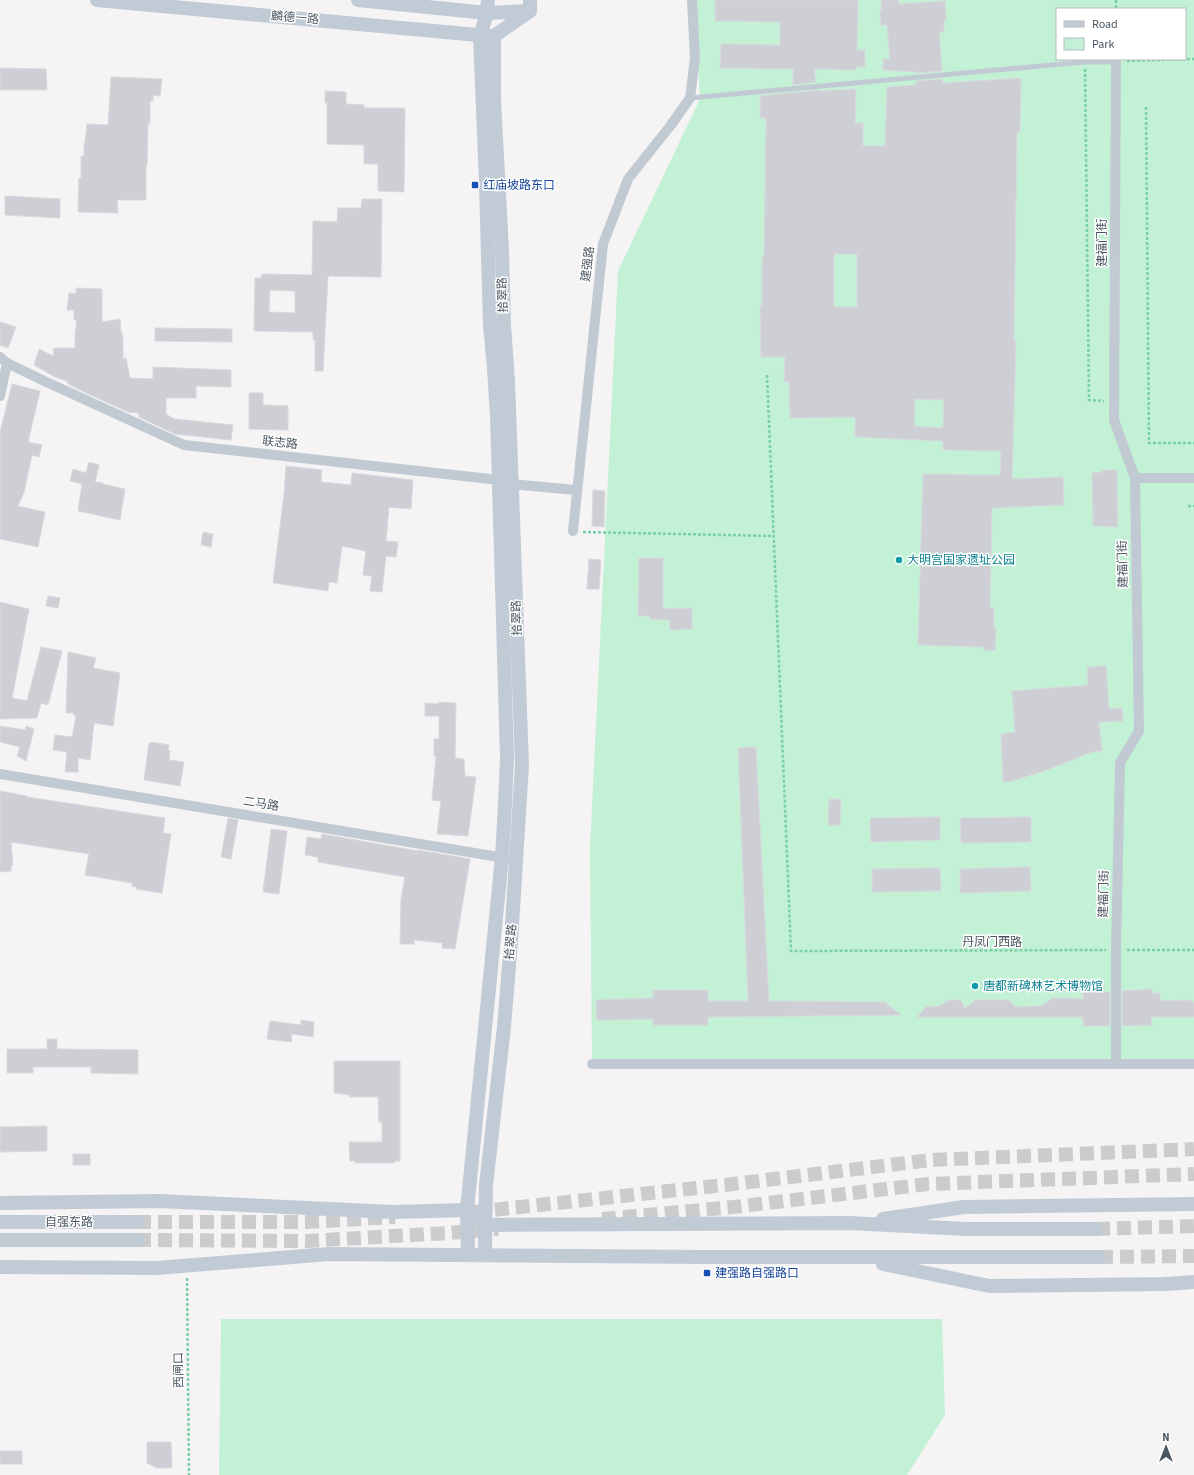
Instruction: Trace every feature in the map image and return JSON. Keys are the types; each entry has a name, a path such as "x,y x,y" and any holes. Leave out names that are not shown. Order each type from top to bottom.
{"main road":[{"name":"麟德一路","path":"97,0 487,36"},
{"path":"358,0 488,6 530,5"},
{"path":"487,36 530,5"},
{"name":"拾翠路","path":"485,1254 486,1185 504,1027 517,860 522,757 505,482 490,325 486,183 488,6"},
{"name":"拾翠路","path":"468,1255 466,1210 502,857 507,758 505,482"},
{"path":"0,1203 159,1201 393,1212 466,1210 485,1225 849,1223 966,1229 1096,1229"},
{"path":"849,1223 964,1207 1194,1204"},
{"name":"自强东路","path":"0,1222 137,1222"},
{"name":"自强东路","path":"0,1240 137,1240"},
{"path":"0,1267 156,1268 329,1254 855,1258 1099,1257"},
{"path":"855,1258 989,1286 1165,1284 1194,1282"}],"street":[{"name":"建强路","path":"573,531 576,490 603,244 628,179 671,125 690,98 695,58 692,0"},
{"name":"建福门街","path":"1116,62 1114,420 1135,478 1139,731 1120,763 1116,950 1116,1064"},
{"name":"联志路","path":"4,360 40,379 184,445 576,490"},
{"path":"0,396 4,360"},
{"path":"1135,478 1194,478"},
{"name":"二马路","path":"0,774 517,860"},
{"path":"592,1064 1194,1064"}],"lane":[{"path":"690,98 1085,62 1116,62"}],"path":[{"path":"1116,62 1168,60"},
{"path":"1085,62 1089,400 1114,401"},
{"path":"1146,107 1149,443 1194,443"},
{"path":"573,531 774,536 767,375"},
{"path":"1188,506 1194,506"},
{"name":"丹凤门西路","path":"774,536 791,951 1194,950"},
{"name":"西闸口","path":"187,1266 189,1475"}],"green space":[{"name":"大明宫国家遗址公园","path":"694,0 1194,0 1194,1065 592,1064 590,848 618,271 700,99"},
{"path":"221,1319 942,1319 945,1415 907,1475 219,1475"}],"building":[{"path":"715,0 858,0 857,50 865,50 865,67 857,67 856,70 814,69 816,82 793,85 793,69 720,68 721,44 780,45 780,22 715,21"},
{"path":"881,0 898,0 899,4 945,1 946,21 944,21 944,32 939,32 942,71 916,73 883,70 883,59 890,59 887,25 881,25"},
{"path":"0,68 46,69 47,90 0,90"},
{"path":"111,77 162,79 160,96 153,95 153,101 150,101 150,123 148,123 146,166 146,200 117,200 118,213 78,212 81,156 84,156 84,143 87,124 108,125"},
{"path":"1021,78 1020,132 1017,132 1014,341 1016,341 1012,479 1063,477 1064,505 992,508 990,608 994,608 994,627 996,627 995,651 984,650 984,647 918,645 923,474 1000,475 1001,451 943,450 943,441 855,437 855,417 790,418 789,382 784,382 785,357 761,357 760,306 762,306 762,257 764,257 766,118 760,118 760,96 818,90 856,89 855,123 863,123 863,146 885,146 887,87 916,85 916,81 942,79 943,83","holes":["834,254 857,254 857,307 834,307","915,399 944,400 943,428 914,426"]},
{"path":"325,91 346,92 346,104 364,105 364,108 405,108 404,192 378,191 378,164 364,164 364,145 327,144 327,103 325,103"},
{"path":"5,196 60,199 60,218 5,215"},
{"path":"362,199 382,199 381,277 328,276 323,371 315,371 315,340 313,340 313,332 254,331 255,278 262,278 262,274 312,275 313,221 337,222 338,208 361,208","holes":["270,290 295,291 295,313 269,312"]},
{"path":"76,288 102,289 102,322 120,319 123,337 123,359 126,358 130,378 153,379 153,367 231,370 231,387 196,386 196,398 166,398 166,414 174,419 233,425 231,440 175,434 139,417 139,413 128,412 68,384 67,381 55,377 34,365 39,349 53,356 54,348 75,348 77,320 74,320 74,310 67,310 69,293 76,294"},
{"path":"0,322 16,327 8,348 0,345"},
{"path":"155,328 232,329 232,342 155,341"},
{"path":"12,384 40,391 28,442 42,445 39,457 32,455 24,492 18,506 45,512 38,547 0,539 0,432"},
{"path":"249,393 263,393 263,405 288,406 288,430 249,429"},
{"path":"89,462 99,465 95,482 125,489 120,520 78,511 82,484 70,481 73,469 86,473"},
{"path":"286,466 322,470 321,482 351,485 352,473 413,480 411,509 389,507 386,541 398,542 396,557 386,556 382,592 370,591 372,576 363,575 366,551 342,546 337,583 329,582 328,591 273,583"},
{"path":"1102,470 1117,470 1118,527 1093,526 1092,473 1102,472"},
{"path":"593,490 605,491 604,527 592,526"},
{"path":"203,532 213,534 211,547 201,545"},
{"path":"639,558 663,558 663,609 692,608 692,629 670,630 670,620 650,619 650,616 638,616"},
{"path":"589,559 601,560 599,589 587,589"},
{"path":"48,596 60,598 58,608 46,606"},
{"path":"0,602 29,609 12,698 27,701 41,647 62,651 48,705 41,703 37,718 0,719"},
{"path":"68,652 96,658 93,668 120,673 113,726 94,723 90,760 78,758 78,772 65,772 67,752 53,750 55,735 72,737 76,716 74,716 74,713 66,713"},
{"path":"1106,666 1109,709 1122,708 1123,721 1099,722 1102,751 1092,752 1047,770 1012,781 1003,782 1001,734 1015,732 1012,691 1088,685 1087,667"},
{"path":"439,702 456,703 455,758 464,759 465,776 476,777 468,836 437,834 441,801 432,800 436,756 434,756 434,739 439,739 439,716 425,716 425,703 439,704"},
{"path":"0,726 25,730 26,726 34,729 26,761 17,756 20,747 0,742"},
{"path":"149,743 169,745 169,760 184,762 180,786 144,780"},
{"path":"756,747 769,1001 885,1002 901,1015 708,1017 708,1025 653,1025 653,1019 597,1020 596,1000 653,998 653,990 708,990 708,1001 748,1001 738,748"},
{"path":"0,791 27,797 165,818 163,833 171,834 162,893 136,889 137,887 132,886 132,883 85,875 89,854 11,842 13,865 11,866 11,871 0,872"},
{"path":"829,799 841,799 840,825 828,825"},
{"path":"940,817 940,840 871,842 870,818"},
{"path":"1031,817 1031,842 961,843 960,818"},
{"path":"228,818 238,820 231,859 221,857"},
{"path":"271,829 287,831 279,894 263,892"},
{"path":"322,834 470,859 455,949 442,948 443,943 414,940 414,944 400,944 401,899 405,877 318,862 318,857 305,855 307,837 321,839"},
{"path":"1030,867 1031,891 960,893 960,869"},
{"path":"940,868 941,891 872,892 872,869"},
{"path":"1152,989 1152,993 1160,993 1160,1001 1191,1000 1194,1003 1194,1017 1151,1017 1152,1025 1122,1026 1122,991"},
{"path":"1083,992 1110,992 1110,1026 1083,1026 1083,1017 917,1017 926,1007 940,1006 949,1000 961,1000 965,1008 976,1000 1008,1000 1016,1007 1041,1006 1053,998 1083,999"},
{"path":"301,1020 314,1022 313,1037 292,1034 291,1042 267,1039 270,1021 301,1025"},
{"path":"47,1039 57,1039 57,1049 138,1050 138,1074 91,1073 91,1067 33,1067 33,1073 7,1073 7,1049 47,1049"},
{"path":"334,1061 400,1061 400,1161 394,1161 394,1163 355,1163 355,1161 350,1161 349,1142 382,1142 382,1122 379,1122 378,1097 349,1097 350,1095 334,1093"},
{"path":"47,1126 47,1151 0,1152 0,1127"},
{"path":"73,1154 90,1154 90,1165 73,1165"},
{"path":"147,1442 171,1442 172,1468 157,1468 147,1463"},
{"path":"0,1451 22,1451 22,1464 0,1464"}],"tunnel":[{"path":"474,1212 725,1185 931,1160 1194,1149"},
{"path":"602,1219 734,1207 928,1184 1194,1174"},
{"path":"137,1222 307,1222 395,1217"},
{"path":"1096,1229 1194,1226"},
{"path":"137,1240 306,1241 498,1229"},
{"path":"1099,1257 1194,1256"}],"place":[{"name":"红庙坡路东口","path":"475,185"},
{"name":"大明宫国家遗址公园","path":"899,560"},
{"name":"唐都新碑林艺术博物馆","path":"975,986"},
{"name":"建强路自强路口","path":"707,1273"}]}
